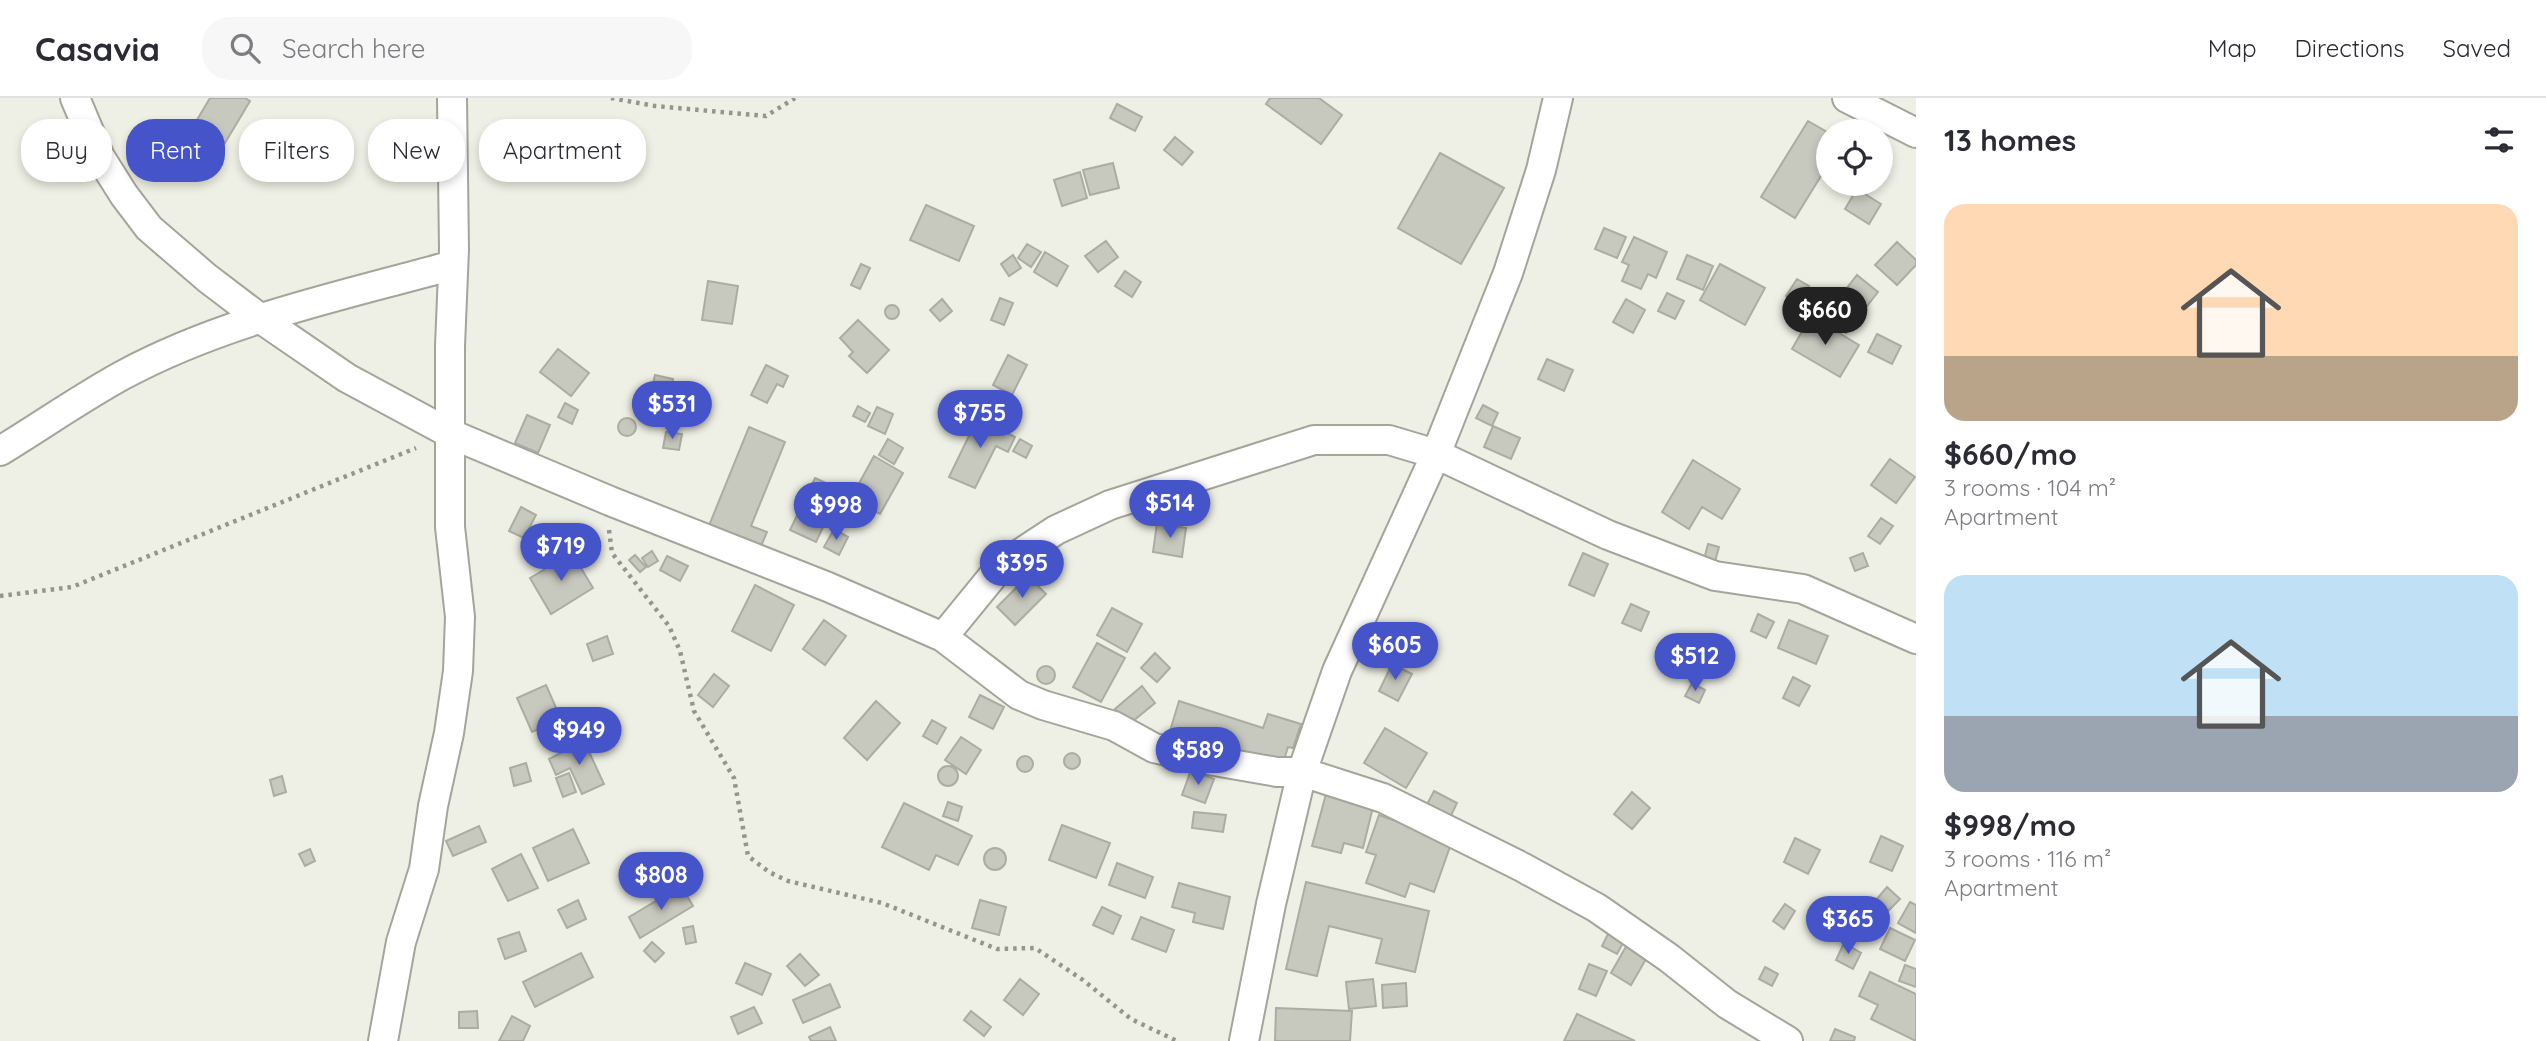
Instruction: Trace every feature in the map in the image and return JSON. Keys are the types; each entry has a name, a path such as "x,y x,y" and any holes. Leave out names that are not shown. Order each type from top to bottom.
{"street":[{"path":"75,98 100,157 149,228 207,278 261,319 347,378 451,434 610,501 828,587 943,637 1019,695 1043,705 1114,726 1154,748 1277,772 1302,772 1383,798 1522,867 1597,908 1669,958 1727,1004 1788,1041"},
{"path":"383,1041 401,942 424,869 458,671 460,617 450,527 452,98"},
{"path":"1244,1041 1255,980 1302,772 1337,671 1436,454 1508,273 1527,217 1558,98"},
{"path":"1847,98 1916,133"},
{"path":"0,451 124,375 197,342 261,319 453,265"},
{"path":"943,637 1001,566 1056,530 1110,505 1314,440 1389,440 1436,454 1608,535 1703,572 1803,589 1916,639"}],"path":[{"path":"611,98 655,106 766,116 795,98"},
{"path":"0,596 72,587 451,434"},
{"path":"610,501 609,531 612,553 669,626 680,651 694,711 734,778 748,856 769,873 788,881 882,903 997,949 1035,948 1083,980 1131,1020 1177,1041"}],"building":[{"path":"210,98 245,98 250,101 225,143 225,119 198,119"},
{"path":"1270,98 1319,98 1342,115 1321,144 1266,104"},
{"path":"1117,104 1142,117 1135,131 1110,118"},
{"path":"1808,121 1816,126 1816,184 1795,218 1761,197"},
{"path":"1175,137 1193,152 1182,165 1164,150"},
{"path":"1440,153 1504,188 1461,264 1398,228"},
{"path":"1113,163 1119,188 1090,195 1083,170"},
{"path":"1080,172 1087,198 1062,206 1054,180"},
{"path":"1853,196 1868,196 1881,204 1869,224 1845,209"},
{"path":"926,205 974,226 959,261 910,240"},
{"path":"1604,228 1626,237 1617,258 1595,249"},
{"path":"1634,237 1667,252 1656,278 1648,274 1641,289 1622,281 1629,265 1622,262"},
{"path":"1106,241 1118,257 1098,272 1085,256"},
{"path":"1897,242 1916,260 1916,265 1897,285 1875,265"},
{"path":"1027,244 1041,252 1031,267 1018,258"},
{"path":"1045,252 1068,266 1057,286 1034,272"},
{"path":"1013,255 1021,268 1009,276 1001,264"},
{"path":"1687,255 1713,266 1703,290 1677,279"},
{"path":"861,264 870,268 860,289 851,285"},
{"path":"1720,264 1765,288 1745,325 1700,300"},
{"path":"1125,271 1141,282 1132,297 1115,286"},
{"path":"1857,275 1878,292 1846,333 1825,316"},
{"path":"1797,279 1809,286 1797,303 1786,296"},
{"path":"708,281 738,286 732,324 702,320"},
{"path":"1667,293 1684,301 1675,319 1658,311"},
{"path":"1000,298 1013,303 1004,325 991,320"},
{"path":"942,299 952,311 940,321 930,310"},
{"path":"1626,299 1645,310 1633,333 1613,322"},
{"path":"889,305 895,305 899,312 895,319 889,319 885,315 885,309"},
{"path":"1811,316 1859,345 1840,377 1792,349"},
{"path":"858,320 889,350 867,373 849,356 853,352 840,338"},
{"path":"1877,334 1901,346 1892,364 1868,352"},
{"path":"558,349 589,373 571,396 540,372"},
{"path":"1008,355 1027,365 1012,395 993,385"},
{"path":"1547,359 1573,370 1564,391 1538,379"},
{"path":"766,365 788,376 783,387 777,384 767,403 751,395"},
{"path":"655,375 673,379 671,390 681,392 677,409 668,407 669,401 650,397"},
{"path":"565,403 578,410 572,424 558,417"},
{"path":"1483,405 1498,413 1492,426 1476,418"},
{"path":"858,406 870,413 865,422 853,416"},
{"path":"877,407 893,414 885,434 868,426"},
{"path":"980,413 998,421 995,427 1015,437 1008,452 996,446 975,488 949,477"},
{"path":"527,415 550,425 538,453 515,443"},
{"path":"627,418 633,421 636,427 633,433 627,436 621,433 618,427 621,421"},
{"path":"1493,426 1520,438 1511,459 1484,447"},
{"path":"749,427 785,442 751,526 767,532 758,553 706,533"},
{"path":"666,432 682,434 679,450 663,448"},
{"path":"888,439 903,448 894,464 879,455"},
{"path":"1020,439 1032,446 1026,458 1013,451"},
{"path":"874,456 903,473 880,514 851,498"},
{"path":"1890,459 1915,477 1896,503 1871,485"},
{"path":"1693,460 1740,489 1722,519 1702,507 1689,529 1662,512"},
{"path":"815,478 841,490 816,542 790,530"},
{"path":"521,507 536,515 524,538 509,531"},
{"path":"1881,518 1893,526 1880,544 1868,536"},
{"path":"1157,523 1186,528 1182,557 1153,552"},
{"path":"834,529 848,537 839,555 824,547"},
{"path":"1708,544 1719,547 1714,565 1703,563"},
{"path":"652,551 658,561 648,567 642,558"},
{"path":"572,553 593,588 551,614 530,578"},
{"path":"1583,553 1608,564 1594,596 1569,585"},
{"path":"1863,553 1868,566 1855,571 1850,558"},
{"path":"635,555 646,567 640,572 629,560"},
{"path":"667,556 688,566 680,581 660,570"},
{"path":"1028,576 1046,594 1015,625 997,607"},
{"path":"755,585 794,605 771,651 732,631"},
{"path":"1631,604 1649,612 1641,631 1622,623"},
{"path":"1112,608 1142,624 1127,652 1097,635"},
{"path":"1758,614 1774,622 1766,638 1751,631"},
{"path":"824,620 846,636 825,665 803,649"},
{"path":"1789,620 1828,636 1816,664 1778,648"},
{"path":"607,636 613,654 593,661 587,644"},
{"path":"1097,643 1125,658 1101,702 1073,687"},
{"path":"1155,653 1170,668 1157,682 1141,668"},
{"path":"1392,664 1412,674 1398,701 1379,691"},
{"path":"1046,666 1052,669 1055,675 1052,681 1046,684 1040,681 1037,675 1040,669"},
{"path":"714,674 729,686 713,707 698,695"},
{"path":"1793,677 1810,686 1799,706 1783,698"},
{"path":"1692,683 1705,690 1699,703 1685,696"},
{"path":"546,685 561,719 532,732 517,698"},
{"path":"1142,686 1155,703 1128,725 1115,709"},
{"path":"980,695 1004,707 993,729 969,717"},
{"path":"876,701 900,723 867,760 844,738"},
{"path":"1179,701 1263,728 1268,714 1301,724 1293,748 1288,747 1282,766 1170,731"},
{"path":"932,720 946,728 937,744 923,736"},
{"path":"1385,728 1427,753 1406,788 1364,763"},
{"path":"961,737 981,750 966,774 945,760"},
{"path":"584,741 604,784 582,794 570,768 556,775 549,759"},
{"path":"1069,753 1075,753 1080,761 1078,767 1069,769 1064,764 1064,758"},
{"path":"1025,756 1031,758 1031,770 1025,772 1019,770 1017,764 1019,758"},
{"path":"526,763 531,781 514,786 510,768"},
{"path":"948,766 955,769 958,776 955,783 948,786 941,783 938,776 941,769"},
{"path":"1191,770 1214,779 1205,803 1182,795"},
{"path":"569,773 576,792 563,797 556,778"},
{"path":"282,776 286,792 274,796 270,780"},
{"path":"1434,791 1457,803 1448,822 1424,810"},
{"path":"1632,792 1650,808 1632,829 1614,814"},
{"path":"1326,794 1373,807 1363,848 1344,843 1341,853 1312,846"},
{"path":"948,802 962,807 958,821 943,816"},
{"path":"904,803 972,836 958,865 936,855 929,870 882,847"},
{"path":"1194,812 1226,815 1223,832 1192,828"},
{"path":"1379,815 1452,841 1434,892 1410,883 1405,897 1366,883 1376,855 1366,852"},
{"path":"1062,825 1110,843 1096,878 1049,860"},
{"path":"479,826 486,842 453,856 446,841"},
{"path":"573,829 589,863 548,881 533,848"},
{"path":"1881,836 1903,846 1892,871 1870,862"},
{"path":"1795,838 1820,850 1808,874 1784,862"},
{"path":"995,848 1003,851 1006,859 1003,867 995,870 987,867 984,859 987,851"},
{"path":"310,849 315,861 305,866 299,854"},
{"path":"521,854 538,888 508,901 492,869"},
{"path":"1117,863 1153,877 1145,898 1109,885"},
{"path":"1306,882 1429,911 1415,972 1376,963 1382,939 1329,926 1317,976 1286,969"},
{"path":"1179,883 1230,897 1223,929 1193,922 1195,913 1172,907"},
{"path":"681,886 693,906 640,938 629,917"},
{"path":"1887,887 1900,899 1888,911 1876,900"},
{"path":"578,900 586,919 567,928 558,910"},
{"path":"980,900 1006,907 999,935 972,928"},
{"path":"1910,902 1916,905 1916,933 1898,923"},
{"path":"1785,904 1795,911 1784,929 1773,921"},
{"path":"1833,905 1835,926 1822,927 1820,906"},
{"path":"1102,907 1121,916 1113,934 1093,925"},
{"path":"1141,917 1174,930 1166,952 1132,939"},
{"path":"693,926 696,942 686,944 683,928"},
{"path":"1890,928 1915,940 1905,961 1880,949"},
{"path":"1610,930 1625,939 1617,954 1602,946"},
{"path":"519,932 526,951 505,959 498,939"},
{"path":"652,942 664,953 655,962 644,951"},
{"path":"1628,943 1649,954 1631,985 1611,973"},
{"path":"1844,943 1861,953 1853,969 1836,960"},
{"path":"581,953 593,977 535,1007 523,982"},
{"path":"800,954 819,975 805,986 787,966"},
{"path":"745,963 771,974 762,995 736,983"},
{"path":"1589,964 1607,971 1596,996 1579,989"},
{"path":"1905,965 1916,969 1916,987 1899,981"},
{"path":"1765,967 1778,974 1772,986 1759,979"},
{"path":"1870,972 1916,994 1916,1041 1871,1019 1878,1005 1859,996"},
{"path":"1020,979 1039,994 1023,1015 1004,1000"},
{"path":"1373,979 1376,1006 1349,1009 1346,982"},
{"path":"1406,983 1407,1006 1383,1008 1382,985"},
{"path":"830,984 840,1007 803,1023 793,1000"},
{"path":"754,1007 762,1023 738,1034 731,1017"},
{"path":"1276,1008 1352,1011 1350,1041 1275,1041"},
{"path":"477,1011 478,1028 459,1028 459,1012"},
{"path":"971,1011 991,1027 984,1036 964,1020"},
{"path":"1577,1014 1635,1041 1564,1041"},
{"path":"512,1016 530,1026 523,1041 499,1041"},
{"path":"830,1027 836,1041 811,1041 809,1037"},
{"path":"1835,1029 1855,1037 1854,1041 1830,1041"}]}
